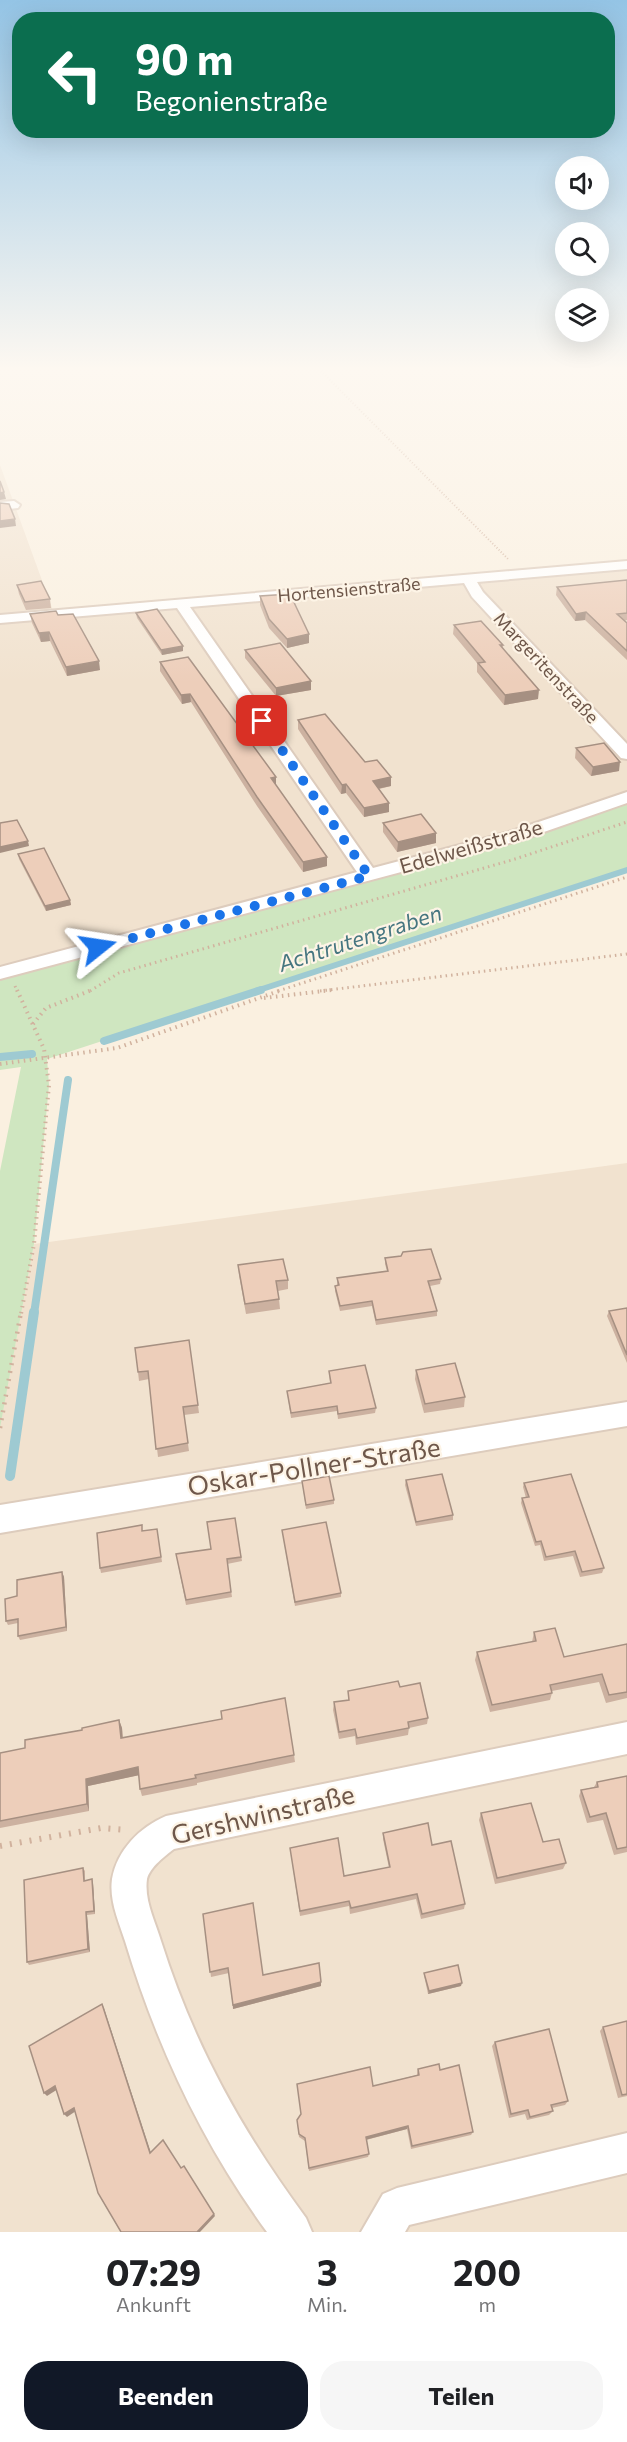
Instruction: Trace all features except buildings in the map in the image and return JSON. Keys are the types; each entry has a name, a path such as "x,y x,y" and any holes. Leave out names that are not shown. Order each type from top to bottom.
{"street":[{"path":"0,506 14,505"},
{"name":"Hortensienstraße","path":"0,619 627,565"},
{"name":"Margeritenstraße","path":"469,580 477,594 627,754"},
{"path":"182,605 369,876"},
{"name":"Edelweißstraße","path":"3,966 369,876 515,836 627,797"},
{"name":"Oskar-Pollner-Straße","path":"0,1519 627,1414"},
{"name":"Gershwinstraße","path":"292,2232 255,2181 192,2077 153,1976 129,1887 139,1854 166,1833 627,1738"},
{"path":"381,2232 397,2208 627,2153"}],"path":[{"path":"426,475 522,575"},
{"path":"33,1024 46,1008 84,995 119,973 512,860 627,822"},
{"path":"0,1065 117,1048 254,999 627,877"},
{"path":"254,999 627,954"},
{"path":"0,1428 34,1244 48,1085 47,1059 33,1024 3,966"},
{"path":"0,1846 101,1828 166,1833"}],"shaded area":[{"path":"0,475 4,475 55,616 627,565 627,797 515,836 0,973"},
{"path":"627,1163 627,2232 0,2232 0,1426 34,1244"}],"green space":[{"path":"627,797 627,870 47,1059 49,1085 34,1244 0,1428 0,1171 21,1067 0,1070 0,973 369,876"}],"waterway":[{"name":"Achtrutengraben","path":"256,991 627,870"},
{"name":"Achtrutengraben","path":"104,1041 261,990"},
{"path":"0,1057 32,1054"},
{"path":"34,1314 68,1080"},
{"path":"10,1476 34,1312"}],"route":[{"path":"98,947 369,876 262,721"}]}
